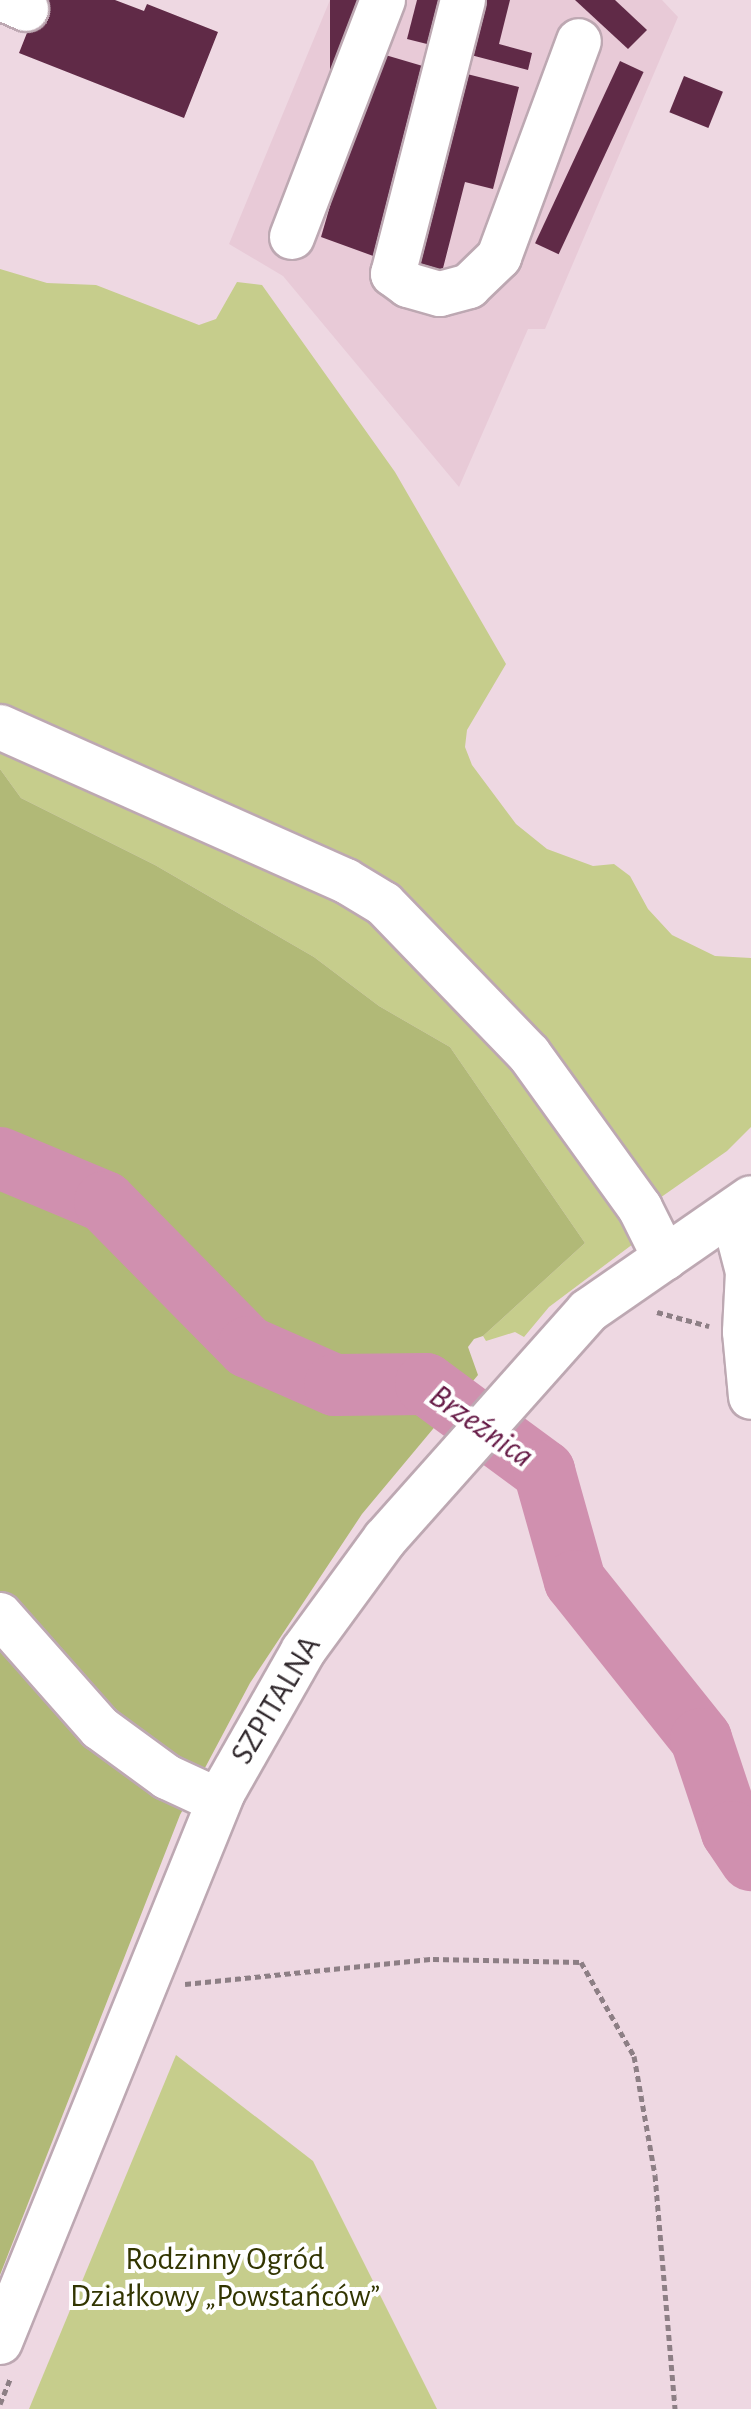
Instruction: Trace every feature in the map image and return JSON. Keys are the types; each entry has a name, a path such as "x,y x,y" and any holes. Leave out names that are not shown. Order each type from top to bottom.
{"street":[{"path":"292,237 383,0"},
{"path":"463,0 393,274 408,285 440,294 469,286 499,257 579,41"},
{"path":"0,727 346,881 384,904 529,1054 640,1208 665,1258"},
{"path":"742,1206 748,1272 745,1332 751,1397"},
{"name":"SZPITALNA","path":"0,2342 219,1801 246,1744 303,1651 385,1539 533,1368 588,1311 742,1206"},
{"path":"0,1615 100,1728 167,1777 219,1801"}],"path":[{"path":"647,1309 745,1332"},
{"path":"145,1978 183,1985 433,1959 581,1962 634,2056 655,2175 675,2409"}],"shaded area":[{"path":"330,0 662,0 678,17 545,329 528,329 459,487 283,276 229,244"}],"green space":[{"path":"0,269 47,283 96,285 199,325 216,319 237,282 262,285 395,472 506,664 467,730 465,747 472,765 516,824 547,849 593,866 614,864 630,876 648,909 672,935 715,956 751,958 751,1127 727,1151 647,1207 462,965 0,717"},
{"path":"0,734 353,897 469,1005 641,1238 549,1307 524,1337 515,1332 486,1341 483,1336 585,1243 450,1047 379,1006 314,957 155,865 21,798 0,769"},
{"path":"0,769 21,798 155,865 314,957 379,1006 450,1047 585,1243 483,1336 474,1339 468,1347 478,1375 362,1514 250,1683 180,1815 0,2275"},
{"name":"Rodzinny Ogród Działkowy „Powstańców”","path":"176,2055 313,2161 437,2409 29,2409"}],"building":[{"path":"40,0 115,0 144,11 147,4 218,32 184,118 19,53"},
{"path":"330,0 362,0 362,204 330,204"},
{"path":"417,0 446,0 435,46 407,39"},
{"path":"481,0 510,0 499,44 532,53 528,70 467,54"},
{"path":"575,0 615,0 647,30 628,49"},
{"path":"382,54 426,67 376,257 321,237 367,79"},
{"path":"620,61 644,72 559,254 535,243"},
{"path":"463,73 519,87 493,189 465,182 440,280 412,273"},
{"path":"684,76 723,92 708,128 669,112"}],"waterway":[{"name":"Brzeźnica","path":"0,1158 105,1202 248,1347 335,1385 426,1384 544,1471 575,1581 701,1739 732,1832 751,1860"}]}
